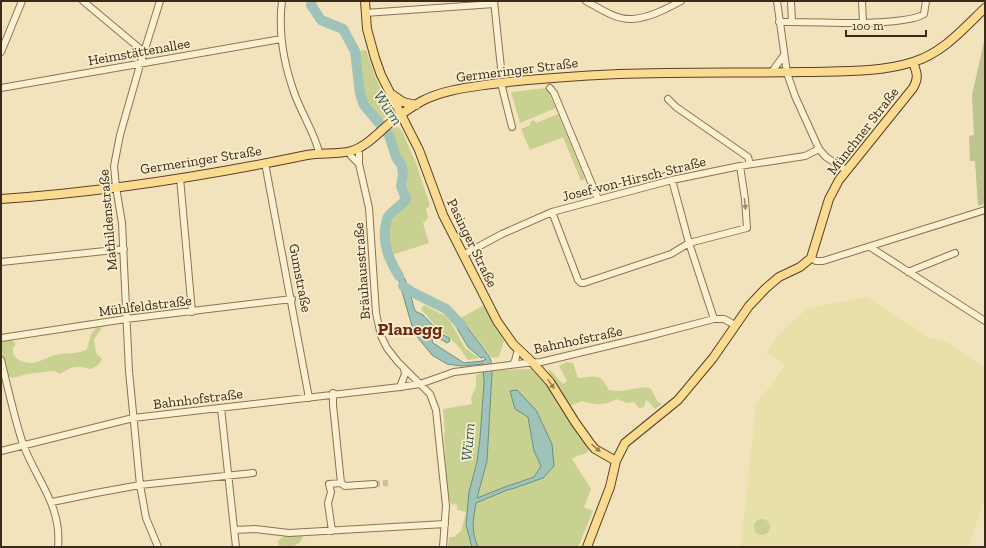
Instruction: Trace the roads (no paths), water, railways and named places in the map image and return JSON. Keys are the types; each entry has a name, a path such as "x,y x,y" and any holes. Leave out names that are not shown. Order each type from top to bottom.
{"main road":[{"name":"Pasinger Straße","path":"365,1 365,13 375,58 419,150 443,215 497,321 508,338 533,362 550,382 575,422 595,449 616,461"},
{"path":"913,62 944,46 960,33 985,8"},
{"name":"Germeringer Straße","path":"1,199 116,187 180,178 319,152 349,152 358,149 401,115 430,98 449,91 501,83 619,74 866,71 913,62"},
{"name":"Münchner Straße","path":"811,258 829,199 837,184 846,170 913,88 917,81 918,77 913,62"},
{"path":"391,94 403,102 416,105"},
{"path":"587,547 610,487 616,461 625,442 669,408 693,384 749,306 766,288 779,277 800,267 811,258"}],"street":[{"path":"1,52 22,1"},
{"path":"83,1 144,52"},
{"name":"Mathildenstraße","path":"158,547 146,518 140,485 133,418 126,319 122,223 114,166 119,138 160,1"},
{"path":"282,1 281,38 288,75 319,152"},
{"path":"586,1 607,12 620,17 632,19 658,12 681,1"},
{"path":"777,1 787,72 795,96 819,149 826,157 846,170"},
{"path":"792,1 792,22"},
{"path":"862,1 862,23"},
{"path":"779,22 862,23 894,21 919,17 924,14 926,1"},
{"path":"365,13 494,2 501,68"},
{"name":"Heimstättenallee","path":"1,88 140,65 281,38"},
{"path":"771,73 784,55"},
{"path":"501,83 512,127"},
{"path":"550,88 554,94 598,199"},
{"path":"668,99 676,107 748,157 750,164"},
{"name":"Bräuhausstraße","path":"358,149 360,154 359,164 369,208 376,313 381,336 387,348 404,369 430,394 436,410 446,506 443,547"},
{"name":"Josef-von-Hirsch-Straße","path":"463,255 502,234 552,212 672,180 750,164 805,156 819,149"},
{"name":"Bräuhausstraße","path":"349,152 359,164"},
{"name":"Gumstraße","path":"266,163 309,398"},
{"path":"552,212 576,276 580,282 584,283 671,254 689,244 747,228 745,199 740,166"},
{"path":"180,178 192,312"},
{"path":"672,180 689,244 714,319"},
{"path":"811,258 816,261 823,261 985,210"},
{"path":"870,247 985,321"},
{"path":"1,262 124,249"},
{"path":"908,272 955,253"},
{"name":"Mühlfeldstraße","path":"1,338 126,319 292,299"},
{"name":"Bahnhofstraße","path":"1,451 133,418 309,398 333,393 420,384 454,372 512,364 541,362 714,319 724,319 735,325"},
{"path":"512,364 515,361 518,349"},
{"path":"1,360 24,445 52,502 59,535 58,547"},
{"path":"400,387 405,374 404,369"},
{"path":"333,393 333,411 341,483"},
{"path":"221,408 227,475 236,547"},
{"path":"52,502 140,485 253,473"},
{"path":"332,531 328,503 331,492 329,484 341,483 345,486 374,484"},
{"path":"234,530 255,529 289,533 445,524"}],"water":[{"path":"393,266 398,269 405,279 415,311 423,315 440,333 449,338 450,341 447,343 437,337 433,338 433,343 464,363 482,361 486,359 484,357 481,358 468,347 451,318 458,315 489,356 491,361 492,373 487,461 477,498 534,477 541,466 534,451 528,417 515,409 510,391 517,390 536,410 552,444 554,466 543,478 507,490 476,503 473,525 474,535 478,547 472,547 466,525 469,492 477,462 480,438 484,383 483,364 462,366 447,364 432,355 414,333 399,281 393,271"}],"waterway":[{"name":"Würm","path":"312,1 311,5 321,20 343,29 355,51 360,94 364,105 389,135 396,157 402,166 403,175 401,186 406,199 388,216 385,229 386,248 399,276"},
{"name":"Würm","path":"403,286 446,309 462,326"}],"tunnel":[{"path":"374,484 388,483"}],"district":[{"name":"Planegg","path":"410,329"}]}
